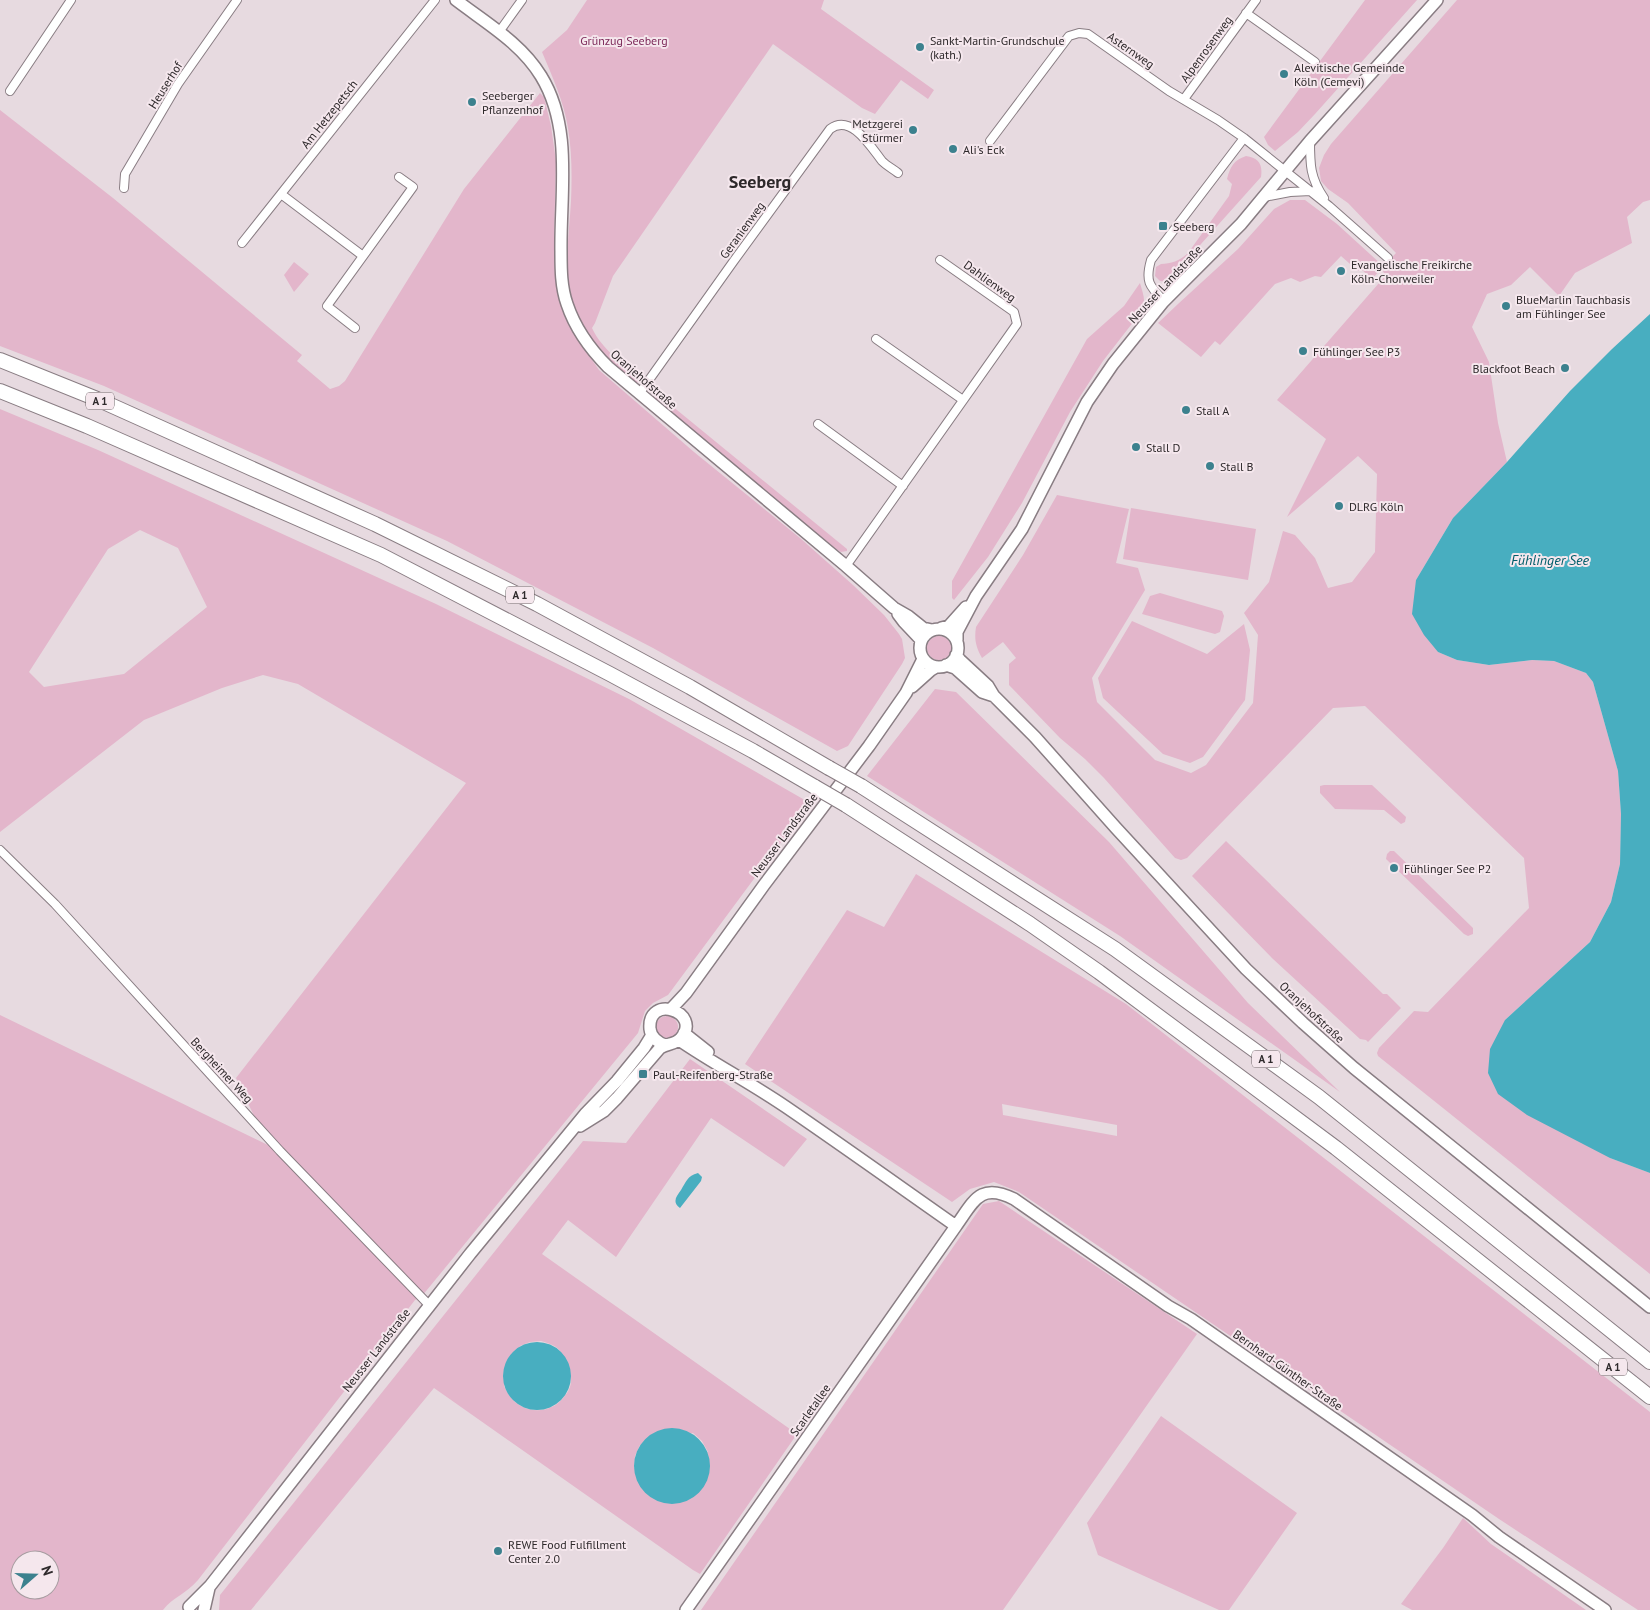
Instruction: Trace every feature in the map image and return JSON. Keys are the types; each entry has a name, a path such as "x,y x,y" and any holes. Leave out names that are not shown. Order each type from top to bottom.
{"highway":[{"name":"A 1","path":"0,360 105,403 375,524 537,604 690,688 861,786 1115,949 1319,1097 1650,1362"},
{"name":"A 1","path":"0,391 87,426 381,555 601,669 753,751 815,787 1030,924 1099,972 1336,1148 1650,1397"}],"street":[{"path":"10,91 71,0"},
{"name":"Heuserhof","path":"124,188 128,169 178,84 237,0"},
{"name":"Am Hetzepetsch","path":"242,243 435,0"},
{"name":"Oranjehofstraße","path":"456,0 516,46 541,75 548,88 558,115 563,158 561,274 566,303 581,334 595,354 639,394 894,608 923,628 937,629"},
{"path":"499,32 522,0"},
{"name":"Alpenrosenweg","path":"1184,99 1256,0"},
{"name":"Neusser Landstraße","path":"956,640 957,632 976,596 1022,529 1087,402 1113,364 1164,301 1242,224 1285,169 1437,0"},
{"name":"Alpenrosenweg","path":"1246,13 1315,62"},
{"name":"Asternweg","path":"990,141 1069,36 1075,33 1088,34 1169,91 1244,138 1329,206"},
{"name":"Geranienweg","path":"639,394 732,262 830,129 844,124 852,128 860,134 885,164 898,173"},
{"path":"1164,301 1149,283 1147,274 1151,260 1244,138"},
{"path":"1310,141 1311,170 1316,186 1329,206 1388,258"},
{"path":"355,328 327,306 413,188 399,177"},
{"path":"1262,197 1290,192 1311,191"},
{"path":"281,194 363,256"},
{"name":"Dahlienweg","path":"846,566 1017,324 1014,312 940,260"},
{"path":"876,340 963,400"},
{"path":"818,424 903,486"},
{"name":"Neusser Landstraße","path":"937,629 949,626 976,596"},
{"name":"Oranjehofstraße","path":"894,608 921,640"},
{"path":"937,629 951,632 958,645 956,655 950,663 941,666 927,663 920,650 921,640 927,632 937,629"},
{"name":"Oranjehofstraße","path":"956,655 988,686 994,696 1035,737 1246,969 1303,1023 1354,1068 1650,1307"},
{"name":"Neusser Landstraße","path":"177,1610 193,1608 429,1305 586,1113 644,1048 652,1035 650,1029 652,1018 661,1010 671,1008 686,993 764,885 869,746 906,693 924,659"},
{"name":"Oranjehofstraße","path":"941,666 955,668 982,692 994,696"},
{"name":"Neusser Landstraße","path":"906,693 931,670 941,666"},
{"name":"Bergheimer Weg","path":"0,850 55,904 287,1158 429,1305"},
{"name":"Neusser Landstraße","path":"568,1135 604,1111 665,1045 674,1043 682,1036 685,1026 681,1016 686,993"},
{"path":"671,1008 681,1016"},
{"path":"652,1035 665,1045"},
{"path":"682,1036 709,1061 726,1069 785,1106 956,1226"},
{"name":"Bernhard-Günther-Straße","path":"956,1226 975,1199 982,1194 993,1191 1014,1199 1168,1306 1191,1319 1605,1610"},
{"name":"Scarletallee","path":"686,1610 956,1226"},
{"name":"Neusser Landstraße","path":"204,1610 210,1586"}],"green space":[{"name":"Grünzug Seeberg","path":"587,0 824,0 821,9 934,90 928,99 901,80 875,114 862,108 773,44 613,276 592,328 596,336 614,357 643,382 634,382 626,377 598,348 578,318 569,290 567,260 572,174 569,137 561,99 542,52 567,30"},
{"path":"1365,0 1417,0 1315,114 1298,132 1275,151 1268,145 1264,137"},
{"path":"1457,0 1650,0 1650,200 1643,202 1627,217 1632,243 1575,273 1559,296 1530,267 1511,285 1487,294 1472,327 1489,362 1498,423 1507,462 1453,518 1416,580 1438,652 1457,660 1489,665 1532,660 1554,661 1586,673 1593,682 1618,771 1621,814 1620,864 1611,902 1590,942 1505,1020 1610,1158 1650,1173 1650,1274 1378,1056 1379,1048 1414,1011 1428,1012 1529,908 1524,858 1365,706 1333,708 1187,858 1181,860 1175,858 1104,778 1060,738 1009,685 1009,664 1016,658 1003,642 982,658 975,640 976,627 1023,555 1057,495 1129,509 1116,563 1138,568 1145,590 1092,678 1097,702 1155,760 1191,773 1206,765 1253,703 1258,635 1244,613 1269,582 1283,531 1295,535 1315,558 1328,588 1352,582 1375,552 1377,474 1358,456 1287,517 1326,439 1277,400 1386,275 1381,269 1396,253 1348,203 1328,189 1321,181 1319,168 1331,144"},
{"path":"540,93 544,97 551,126 556,161 555,275 561,305 577,338 599,370 694,452 800,538 853,585 884,615 902,639 905,658 902,664 848,746 837,751 653,648 447,541 104,386 0,346 0,110 113,198 302,355 297,361 330,389 339,386 345,381 464,189"},
{"path":"1246,156 1254,158 1259,162 1261,177 1167,282 1160,281 1155,276 1156,267 1176,261 1188,253 1229,196 1232,184 1227,179 1231,168 1238,160"},
{"path":"1290,200 1305,200 1337,224 1382,265 1381,269 1372,279 1361,269 1358,271 1341,256 1321,277 1315,276 1300,282 1291,278 1275,284 1220,345 1215,341 1201,357 1158,323 1238,249 1274,209"},
{"path":"294,262 309,274 294,292 284,275"},
{"path":"1140,283 1144,301 1141,312 1103,361 1070,412 1022,503 988,557 954,600 952,598 952,581 1087,339 1124,306"},
{"path":"653,392 847,549 847,551 841,552 836,549 659,404"},
{"path":"0,409 98,450 436,604 629,699 810,803 668,995 653,1003 645,1011 638,1033 422,1296 415,1300 198,1580 189,1589 163,1610 0,1610 0,1015 268,1145 236,1078 466,783 298,684 263,675 222,688 144,720 0,832","holes":["140,530 178,548 207,607 124,674 44,687 29,672 108,549"]},
{"path":"1131,508 1256,529 1248,580 1123,559"},
{"path":"1160,593 1222,611 1224,616 1220,632 1215,634 1142,614 1150,596"},
{"path":"1132,621 1207,654 1244,624 1250,650 1245,700 1203,757 1190,763 1163,754 1103,698 1098,678"},
{"path":"939,636 944,637 950,643 950,653 944,659 939,660 934,659 928,653 927,648 928,643 934,637"},
{"path":"935,689 956,692 1109,842 1248,1003 1340,1092 1120,936 867,776"},
{"path":"1372,785 1406,817 1405,822 1401,824 1384,810 1335,809 1320,793 1320,786"},
{"path":"1226,841 1383,994 1387,994 1401,1008 1368,1042 1360,1039 1273,959 1192,876"},
{"path":"1390,851 1394,851 1473,928 1473,934 1468,936 1464,934 1386,859"},
{"path":"916,874 1126,1004 1650,1412 1650,1610 1638,1610 1499,1519 1019,1192 994,1182 970,1189 952,1202 745,1064 847,910 884,927","holes":["1002,1104 1117,1125 1117,1136 1003,1115"]},
{"path":"667,1016 675,1019 678,1027 675,1035 667,1038 659,1035 656,1027 659,1019"},
{"path":"690,1059 807,1139 784,1167 711,1118 616,1257 568,1220 542,1254 797,1434 700,1574 434,1388 251,1610 219,1610 220,1595 583,1141 626,1143","holes":["541,1341 559,1349 571,1381 567,1392 557,1404 544,1410 536,1410 529,1409 515,1402 504,1386 520,1346 530,1342","693,1433 702,1441 708,1452 634,1468 635,1456 640,1445"]},
{"path":"999,1201 1197,1334 1003,1610 701,1610 983,1204"},
{"path":"1161,1416 1297,1513 1229,1610 1219,1610 1098,1555 1087,1523"},
{"path":"1463,1518 1491,1544 1586,1610 1412,1610 1401,1604"}],"water":[{"name":"Fühlinger See","path":"1650,314 1650,1173 1610,1158 1527,1115 1498,1094 1488,1073 1490,1049 1505,1020 1590,942 1611,902 1620,864 1621,814 1618,771 1593,682 1586,673 1554,661 1532,660 1489,665 1457,660 1438,652 1424,635 1412,614 1416,580 1453,518 1507,462 1570,391"},
{"path":"698,1173 702,1177 701,1181 680,1208 675,1202 676,1197 687,1180"},
{"path":"530,1342 544,1342 556,1347 566,1357 571,1369 571,1383 566,1395 556,1405 544,1410 530,1410 518,1405 508,1395 503,1383 503,1369 508,1357 518,1347"},
{"path":"665,1428 679,1428 693,1434 704,1445 710,1459 707,1481 699,1493 679,1504 665,1504 651,1498 640,1487 634,1473 634,1459 640,1445 651,1434"}],"place":[{"name":"Sankt-Martin-Grundschule (kath.)","path":"920,47"},
{"name":"Alevitische Gemeinde Köln (Cemevi)","path":"1284,74"},
{"name":"Seeberger Pflanzenhof","path":"472,102"},
{"name":"Metzgerei Stürmer","path":"913,130"},
{"name":"Ali's Eck","path":"953,149"},
{"name":"Seeberg","path":"1163,226"},
{"name":"Evangelische Freikirche Köln-Chorweiler","path":"1341,271"},
{"name":"BlueMarlin Tauchbasis am Fühlinger See","path":"1506,306"},
{"name":"Fühlinger See P3","path":"1303,351"},
{"name":"Blackfoot Beach","path":"1565,368"},
{"name":"Stall A","path":"1186,410"},
{"name":"Stall D","path":"1136,447"},
{"name":"Stall B","path":"1210,466"},
{"name":"DLRG Köln","path":"1339,506"},
{"name":"Fühlinger See P2","path":"1394,868"},
{"name":"Paul-Reifenberg-Straße","path":"643,1074"},
{"name":"REWE Food Fulfillment Center 2.0","path":"498,1551"}],"district":[{"name":"Seeberg","path":"760,181"}]}
